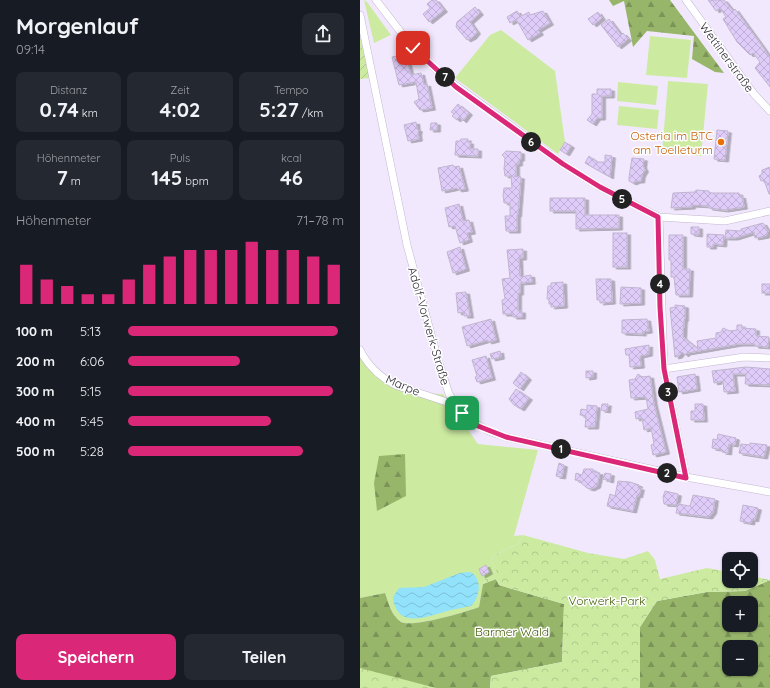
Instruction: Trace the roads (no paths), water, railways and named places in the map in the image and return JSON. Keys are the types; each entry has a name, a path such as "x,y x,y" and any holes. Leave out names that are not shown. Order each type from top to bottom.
{"street":[{"path":"376,0 413,48 456,87 571,170 600,187 658,217 725,221 770,211"},
{"name":"Wettinerstraße","path":"686,0 754,94 770,111"},
{"name":"Adolf-Vorwerk-Straße","path":"360,15 398,202 417,286 449,394 456,405 469,420 496,434 686,478 770,492"},
{"path":"658,217 660,307 664,369 686,478"},
{"name":"Marpe","path":"360,350 364,359 386,380 395,385 456,405"},
{"path":"664,369 744,357 770,358"}],"water":[{"path":"470,572 477,579 479,588 476,598 471,606 419,618 405,617 399,613 395,607 393,597 399,588 424,587 460,573"}],"place":[{"name":"Osteria im BTC am Toelleturm","path":"721,142"}],"park label":[{"name":"Vorwerk-Park","path":"607,600"},
{"name":"Barmer Wald","path":"512,631"}]}
